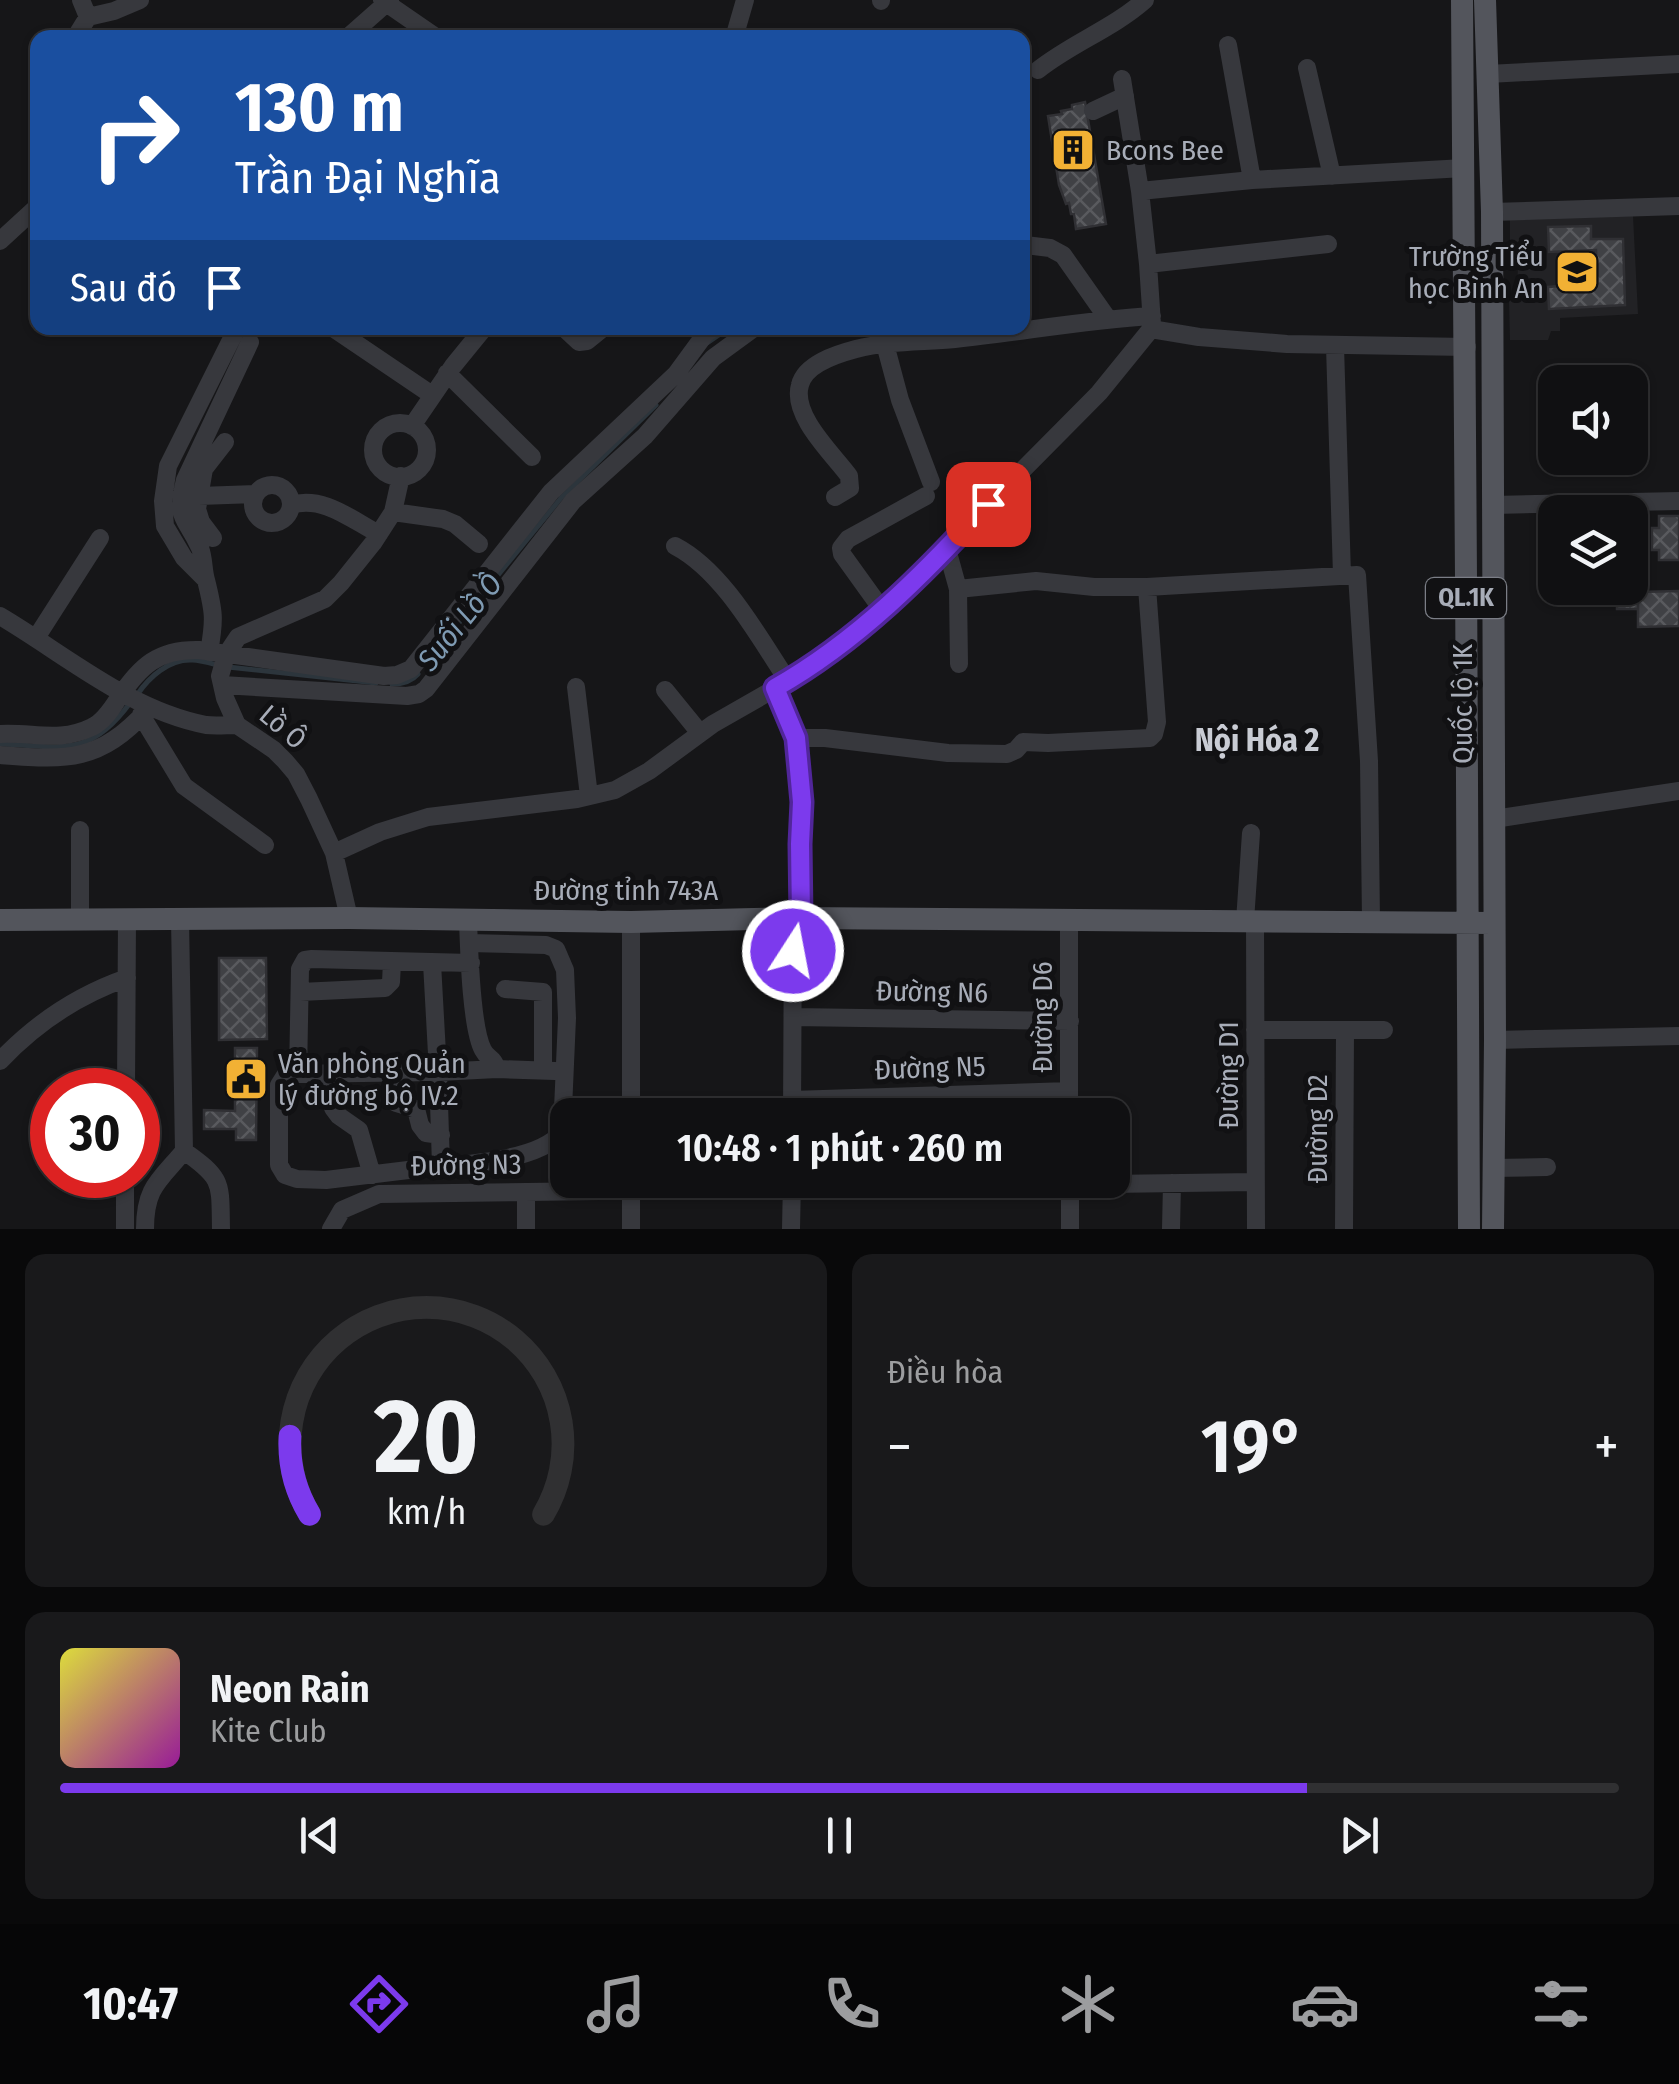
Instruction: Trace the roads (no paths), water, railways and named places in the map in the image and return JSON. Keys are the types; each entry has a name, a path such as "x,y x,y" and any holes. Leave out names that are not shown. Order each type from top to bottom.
{"main road":[{"name":"Quốc lộ 1K","path":"1462,0 1469,1229"},
{"name":"Quốc lộ 1K","path":"1486,0 1492,212 1493,1229"},
{"path":"1466,506 1492,505"},
{"name":"Đường tỉnh 743A","path":"0,920 349,918 468,932 631,922 797,918 1493,924"}],"street":[{"path":"85,8 114,11 140,0"},
{"path":"737,30 746,0"},
{"path":"1038,70 1123,19 1145,0"},
{"path":"355,30 386,1 426,30"},
{"path":"1228,45 1252,180"},
{"path":"1488,74 1679,64"},
{"path":"1308,68 1332,176"},
{"path":"334,853 380,832 428,817 514,808 615,790 781,685 883,612 1100,393 1152,323 1140,191 1124,87 1094,110"},
{"path":"1140,191 1252,180 1464,168"},
{"path":"1492,212 1679,206"},
{"path":"0,241 30,213"},
{"path":"1148,264 1328,244"},
{"path":"1030,245 1063,255 1108,319"},
{"path":"1030,329 1108,319 1152,323 1234,340 1466,347"},
{"path":"220,666 213,601 200,549 182,519 179,502 243,335"},
{"path":"344,335 432,395"},
{"path":"412,426 479,335"},
{"path":"572,335 579,342 594,335"},
{"path":"220,666 384,676 411,669 551,492 676,374 705,335"},
{"path":"0,734 64,758 114,741 138,703 151,660 179,650 220,666 406,696 419,694 573,501 645,436 713,358 744,335"},
{"path":"835,497 850,488 849,476 818,440 799,396 800,384 815,366 857,349 986,335"},
{"path":"883,612 841,548 928,489 885,344"},
{"path":"1335,346 1350,575 1369,760 1371,922"},
{"path":"448,374 532,457"},
{"path":"400,423 423,435 427,452 420,468 401,476 381,468 374,444 384,429 400,423"},
{"path":"213,538 202,522 198,502 204,469 225,442"},
{"path":"220,666 238,637 325,599 342,582 393,512 401,476"},
{"path":"273,485 289,495 292,504 281,521 272,523 256,513 255,499 263,488 273,485"},
{"path":"198,502 255,499"},
{"path":"1492,505 1679,501"},
{"path":"292,504 324,504 379,534"},
{"path":"393,512 443,519 456,524 479,544"},
{"path":"36,638 100,538"},
{"path":"675,546 701,563 759,637 781,685 796,738 802,802 792,1098"},
{"path":"947,549 958,589 959,664"},
{"path":"958,589 1036,582 1147,587 1350,575"},
{"path":"796,738 921,751 1007,754 1023,742 1150,738 1157,722 1147,587"},
{"path":"0,616 138,703 208,725 237,725"},
{"name":"Lồ Ô","path":"220,666 230,712 237,725 274,750 296,774 334,853 349,918"},
{"path":"576,687 590,796"},
{"path":"665,690 700,733"},
{"path":"0,755 42,749 138,703"},
{"path":"138,703 184,786 265,845"},
{"path":"1494,819 1679,792"},
{"path":"80,830 80,919"},
{"name":"Đường D1","path":"1251,833 1256,1229"},
{"path":"126,1068 127,919"},
{"path":"145,1229 150,1190 184,1151 180,919"},
{"name":"Đường D6","path":"1069,1098 1070,920"},
{"path":"631,922 631,1098"},
{"path":"497,1069 495,1061 482,1049 474,1014 468,932 546,945 556,949 565,970 567,1018 565,1071 562,1132 556,1141 500,1159 326,1180 298,1180 285,1174 279,1165 279,1085 286,1074 565,1071"},
{"path":"298,1074 300,968 305,960 471,963"},
{"path":"300,992 385,988 391,982 392,962"},
{"path":"432,963 441,1166"},
{"path":"4,1054 84,994 127,978"},
{"path":"505,988 565,994"},
{"path":"543,992 543,1071"},
{"name":"Đường N6","path":"793,1017 1070,1021"},
{"path":"1255,1030 1384,1030"},
{"name":"Đường D2","path":"1344,1229 1345,1030"},
{"path":"1495,1040 1679,1036"},
{"path":"390,1073 396,1103 416,1109 426,1134 441,1134"},
{"path":"330,1074 332,1108 359,1130 372,1175"},
{"name":"Đường N5","path":"955,1098 1069,1091"},
{"path":"184,1151 204,1165 220,1184 222,1229"},
{"path":"1492,1168 1546,1167"},
{"name":"Đường N3","path":"1130,1183 1256,1182"},
{"path":"1171,1229 1172,1183"},
{"name":"Đường N3","path":"331,1229 342,1210 379,1194 550,1190"},
{"path":"526,1192 526,1229"},
{"path":"124,1229 125,1198"},
{"path":"631,1198 631,1229"},
{"path":"791,1229 792,1198"},
{"path":"1070,1198 1070,1229"}],"waterway":[{"name":"Suối Lồ Ồ","path":"707,343 719,335"},
{"name":"Suối Lồ Ồ","path":"440,646 561,498 656,405"},
{"name":"Suối Lồ Ồ","path":"137,695 154,676 175,663 195,660 217,665"},
{"name":"Suối Lồ Ồ","path":"228,667 376,683"},
{"name":"Suối Lồ Ồ","path":"392,684 406,682 418,674"},
{"name":"Suối Lồ Ồ","path":"0,744 57,747 87,741 115,721 130,703"}],"place":[{"name":"Bcons Bee","path":"1073,150"},
{"name":"Trường Tiểu học Bình An","path":"1577,272"},
{"name":"Văn phòng Quản lý đường bộ IV.2","path":"246,1079"}],"district":[{"name":"Nội Hóa 2","path":"1257,740"}]}
